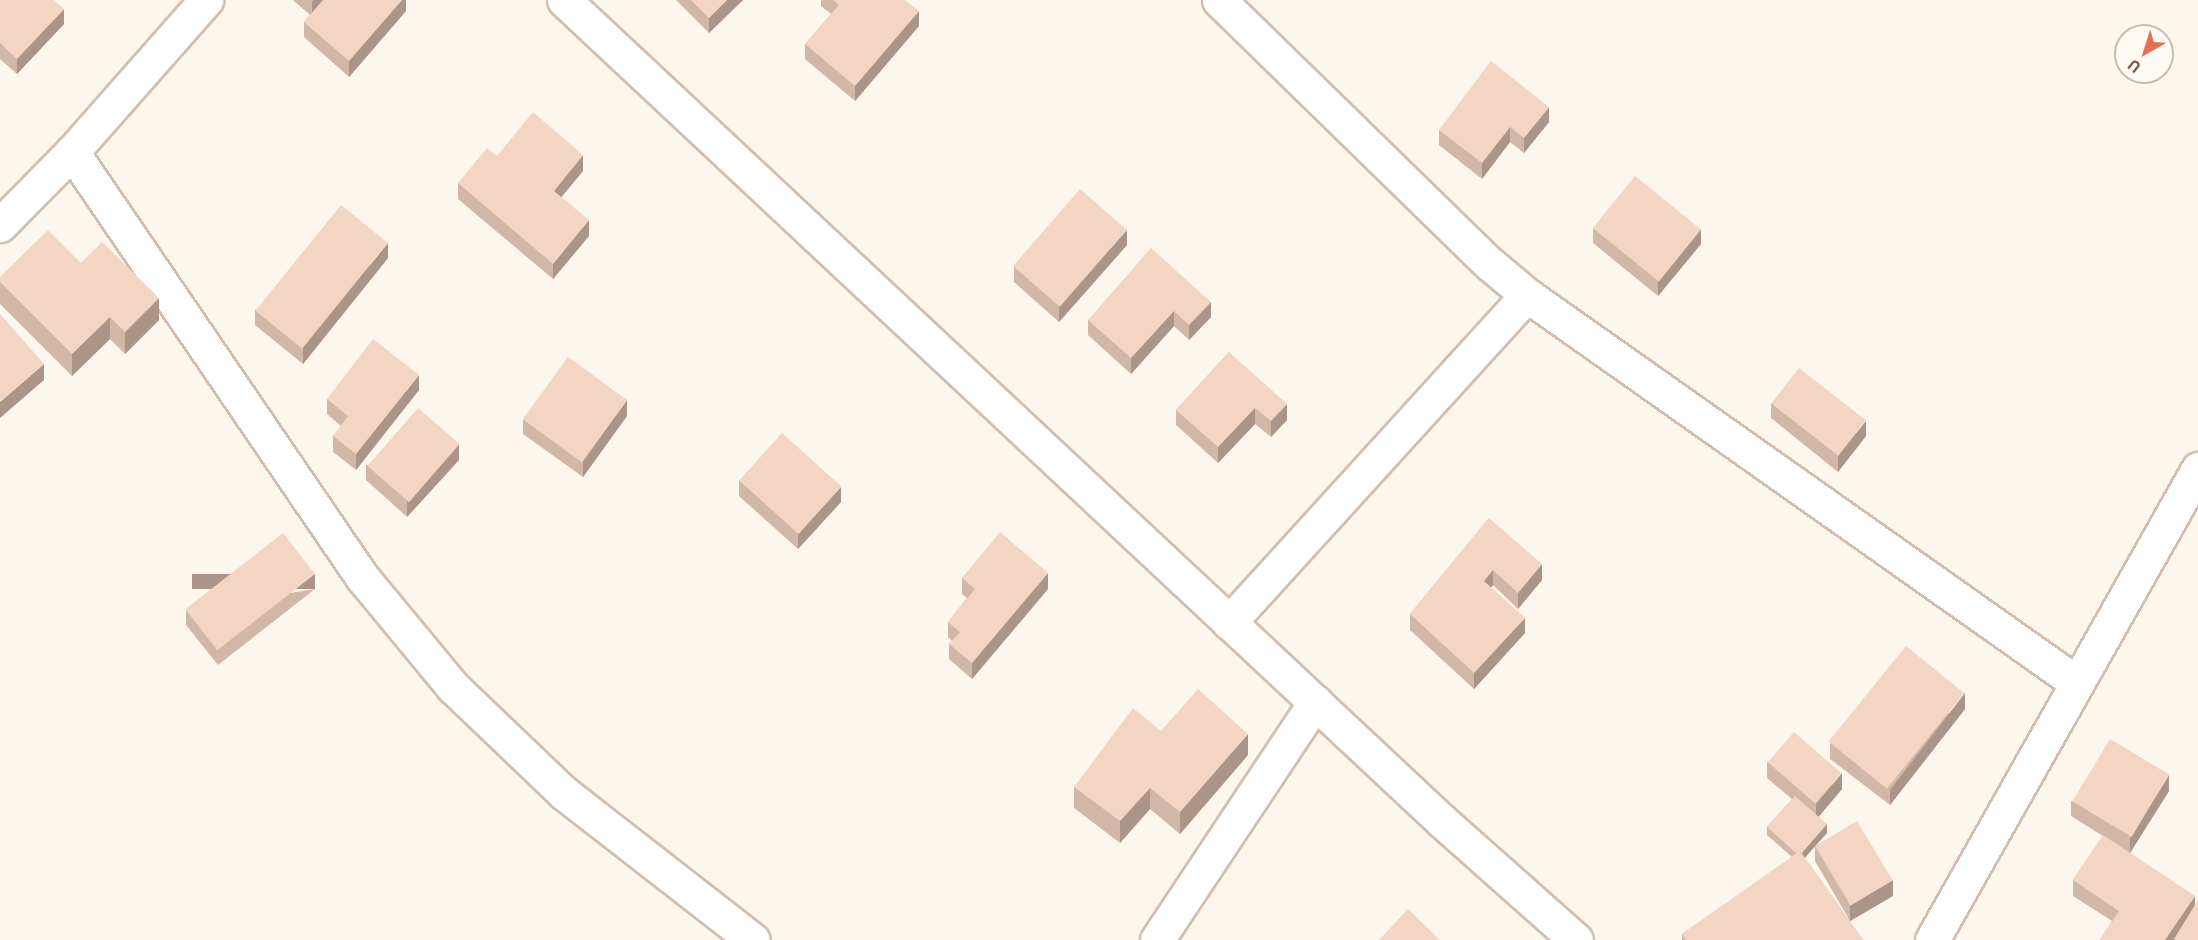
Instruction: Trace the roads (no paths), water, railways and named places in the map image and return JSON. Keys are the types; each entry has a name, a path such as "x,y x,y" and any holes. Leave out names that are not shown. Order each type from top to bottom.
{"street":[{"path":"0,225 72,152 206,0"},
{"path":"564,0 1229,623 1576,940"},
{"path":"1219,0 1490,264 1527,295 2077,683"},
{"path":"72,152 362,577 453,687 564,793 753,940"},
{"path":"1229,623 1527,295"},
{"path":"1932,940 2198,469"},
{"path":"1157,940 1315,702"}]}
